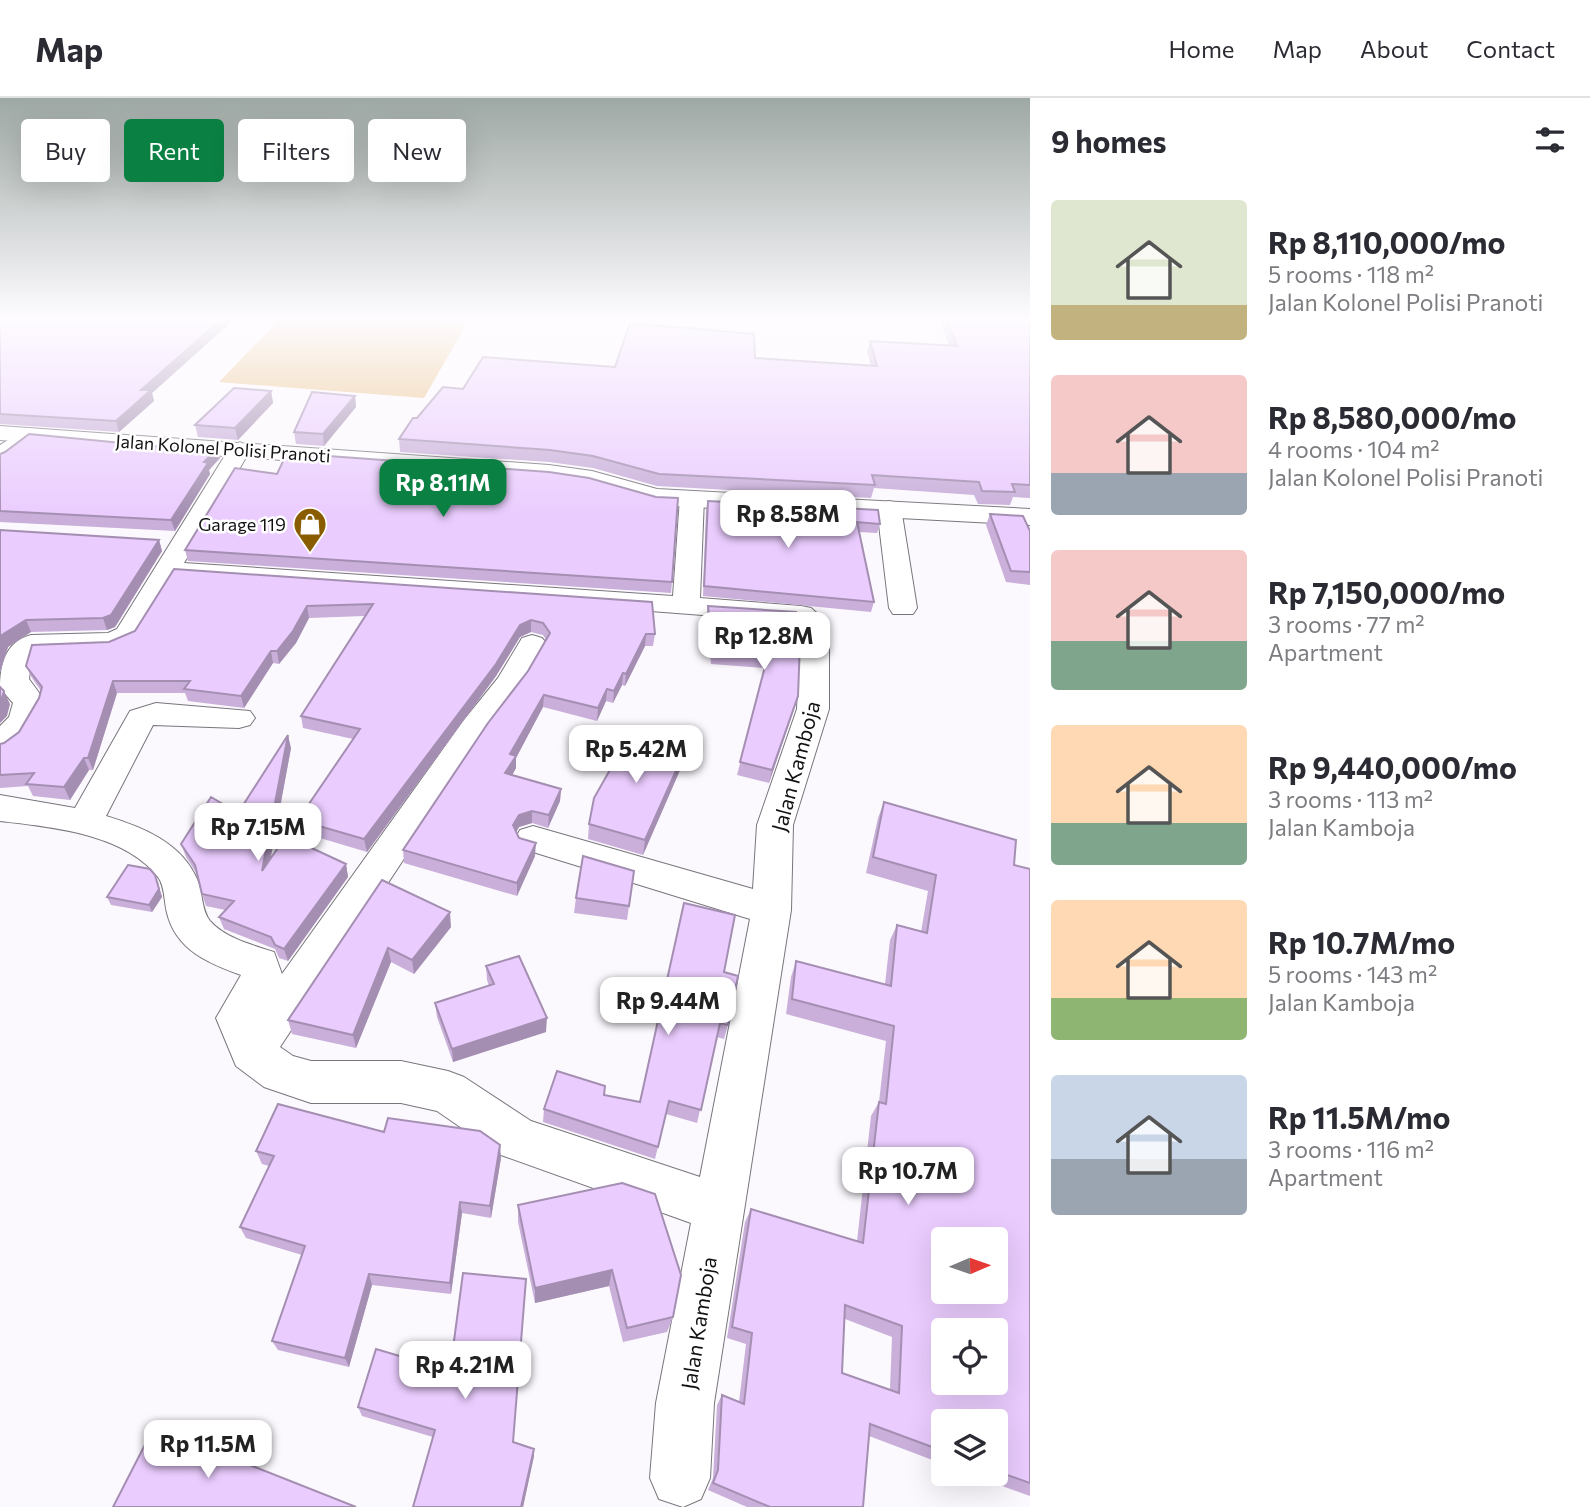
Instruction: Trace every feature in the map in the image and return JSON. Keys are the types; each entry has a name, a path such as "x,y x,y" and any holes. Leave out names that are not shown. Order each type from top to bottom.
{"street":[{"name":"Jalan Kolonel Polisi Pranoti","path":"0,433 549,472 592,479 641,494 1030,517"},
{"path":"0,456 28,434"},
{"path":"0,746 24,720 29,701 13,686 12,668 21,652 31,644 121,640 128,635 240,449"},
{"path":"169,570 303,575 367,583 451,600 686,606 692,498"},
{"path":"889,508 903,608"},
{"path":"158,540 185,542"},
{"name":"Jalan Kamboja","path":"680,1478 685,1403 771,910 775,825 813,709 815,624 801,614 686,606"},
{"path":"252,1052 475,727 511,682 532,644"},
{"path":"84,823 141,718 156,713 239,718"},
{"path":"0,808 84,823 137,843 170,866 179,881 191,925 198,934 217,948 259,964 262,976 238,1018 252,1052 280,1072 311,1082 401,1082 447,1092 518,1139 718,1208"},
{"path":"533,839 771,910"}],"shaded area":[{"path":"241,384 432,384 424,398"}],"building":[{"path":"0,384 148,384 141,390 151,390 116,421 0,414"},
{"path":"466,384 1030,384 1030,485 1012,484 1015,492 982,491 979,482 872,475 875,485 659,474 593,456 550,450 399,439 413,418 417,418 443,387 463,389"},
{"path":"234,388 271,391 235,428 195,425"},
{"path":"312,392 355,396 323,434 294,432"},
{"path":"29,434 174,448 177,445 218,448 204,462 208,463 171,520 0,511 0,454"},
{"path":"287,453 549,472 589,478 656,497 678,498 672,582 185,550 235,468 277,474"},
{"path":"708,501 878,510 880,524 857,522 874,602 704,586"},
{"path":"990,514 1023,516 1030,531 1030,572 1011,571"},
{"path":"0,530 159,540 111,615 103,618 26,620 2,635 0,641"},
{"path":"174,569 652,602 655,634 646,634 626,674 623,673 614,691 607,689 598,708 544,695 510,754 516,756 505,773 561,789 549,815 532,811 519,815 513,825 519,838 536,843 517,883 403,850 488,723 528,671 550,633 543,623 531,620 520,625 496,664 364,839 298,820 360,729 301,716 373,604 307,606 293,631 277,651 271,651 241,696 184,689 190,681 113,681 88,758 84,758 64,787 26,784 34,773 0,775 0,744 19,732 39,698 42,687 26,666 32,645 109,642 135,631"},
{"path":"708,606 796,612 801,616 798,696 772,770 740,762 768,655 713,652"},
{"path":"0,687 4,691 0,704"},
{"path":"632,731 687,746 645,840 589,824 594,798"},
{"path":"288,735 262,871 286,836 346,864 284,949 275,945 271,937 219,917 234,901 202,894 195,865 181,844 211,797 238,813"},
{"path":"884,802 1016,840 1014,865 1030,869 1030,1483 1008,1475 1008,1409 931,1409 931,1447 870,1424 863,1507 770,1507 713,1483 718,1470 722,1395 744,1404 752,1333 732,1327 751,1209 863,1243 879,1102 886,1104 894,1026 792,999 796,961 891,986 897,925 927,933 936,875 873,857","holes":["845,1305 902,1326 899,1393 842,1373"]},
{"path":"583,856 634,871 629,906 576,898"},
{"path":"128,865 150,869 155,875 159,889 149,905 107,897"},
{"path":"382,880 450,912 412,960 388,948 353,1035 288,1020"},
{"path":"684,903 735,915 724,972 738,976 728,1025 720,1023 701,1110 669,1101 658,1147 544,1109 557,1071 605,1086 604,1095 640,1102"},
{"path":"519,956 547,1018 452,1049 435,1003 494,984 486,966"},
{"path":"278,1104 384,1132 388,1118 480,1131 500,1145 490,1206 460,1202 450,1283 369,1274 345,1358 272,1341 305,1246 240,1227 274,1156 256,1151"},
{"path":"622,1183 655,1194 681,1275 673,1317 627,1328 612,1270 535,1288 518,1205"},
{"path":"463,1273 526,1279 513,1442 534,1449 521,1507 413,1507 435,1430 358,1407 376,1349 450,1371"},
{"path":"154,1427 356,1507 113,1507"}],"place":[{"name":"Garage 119","path":"310,554"}]}
